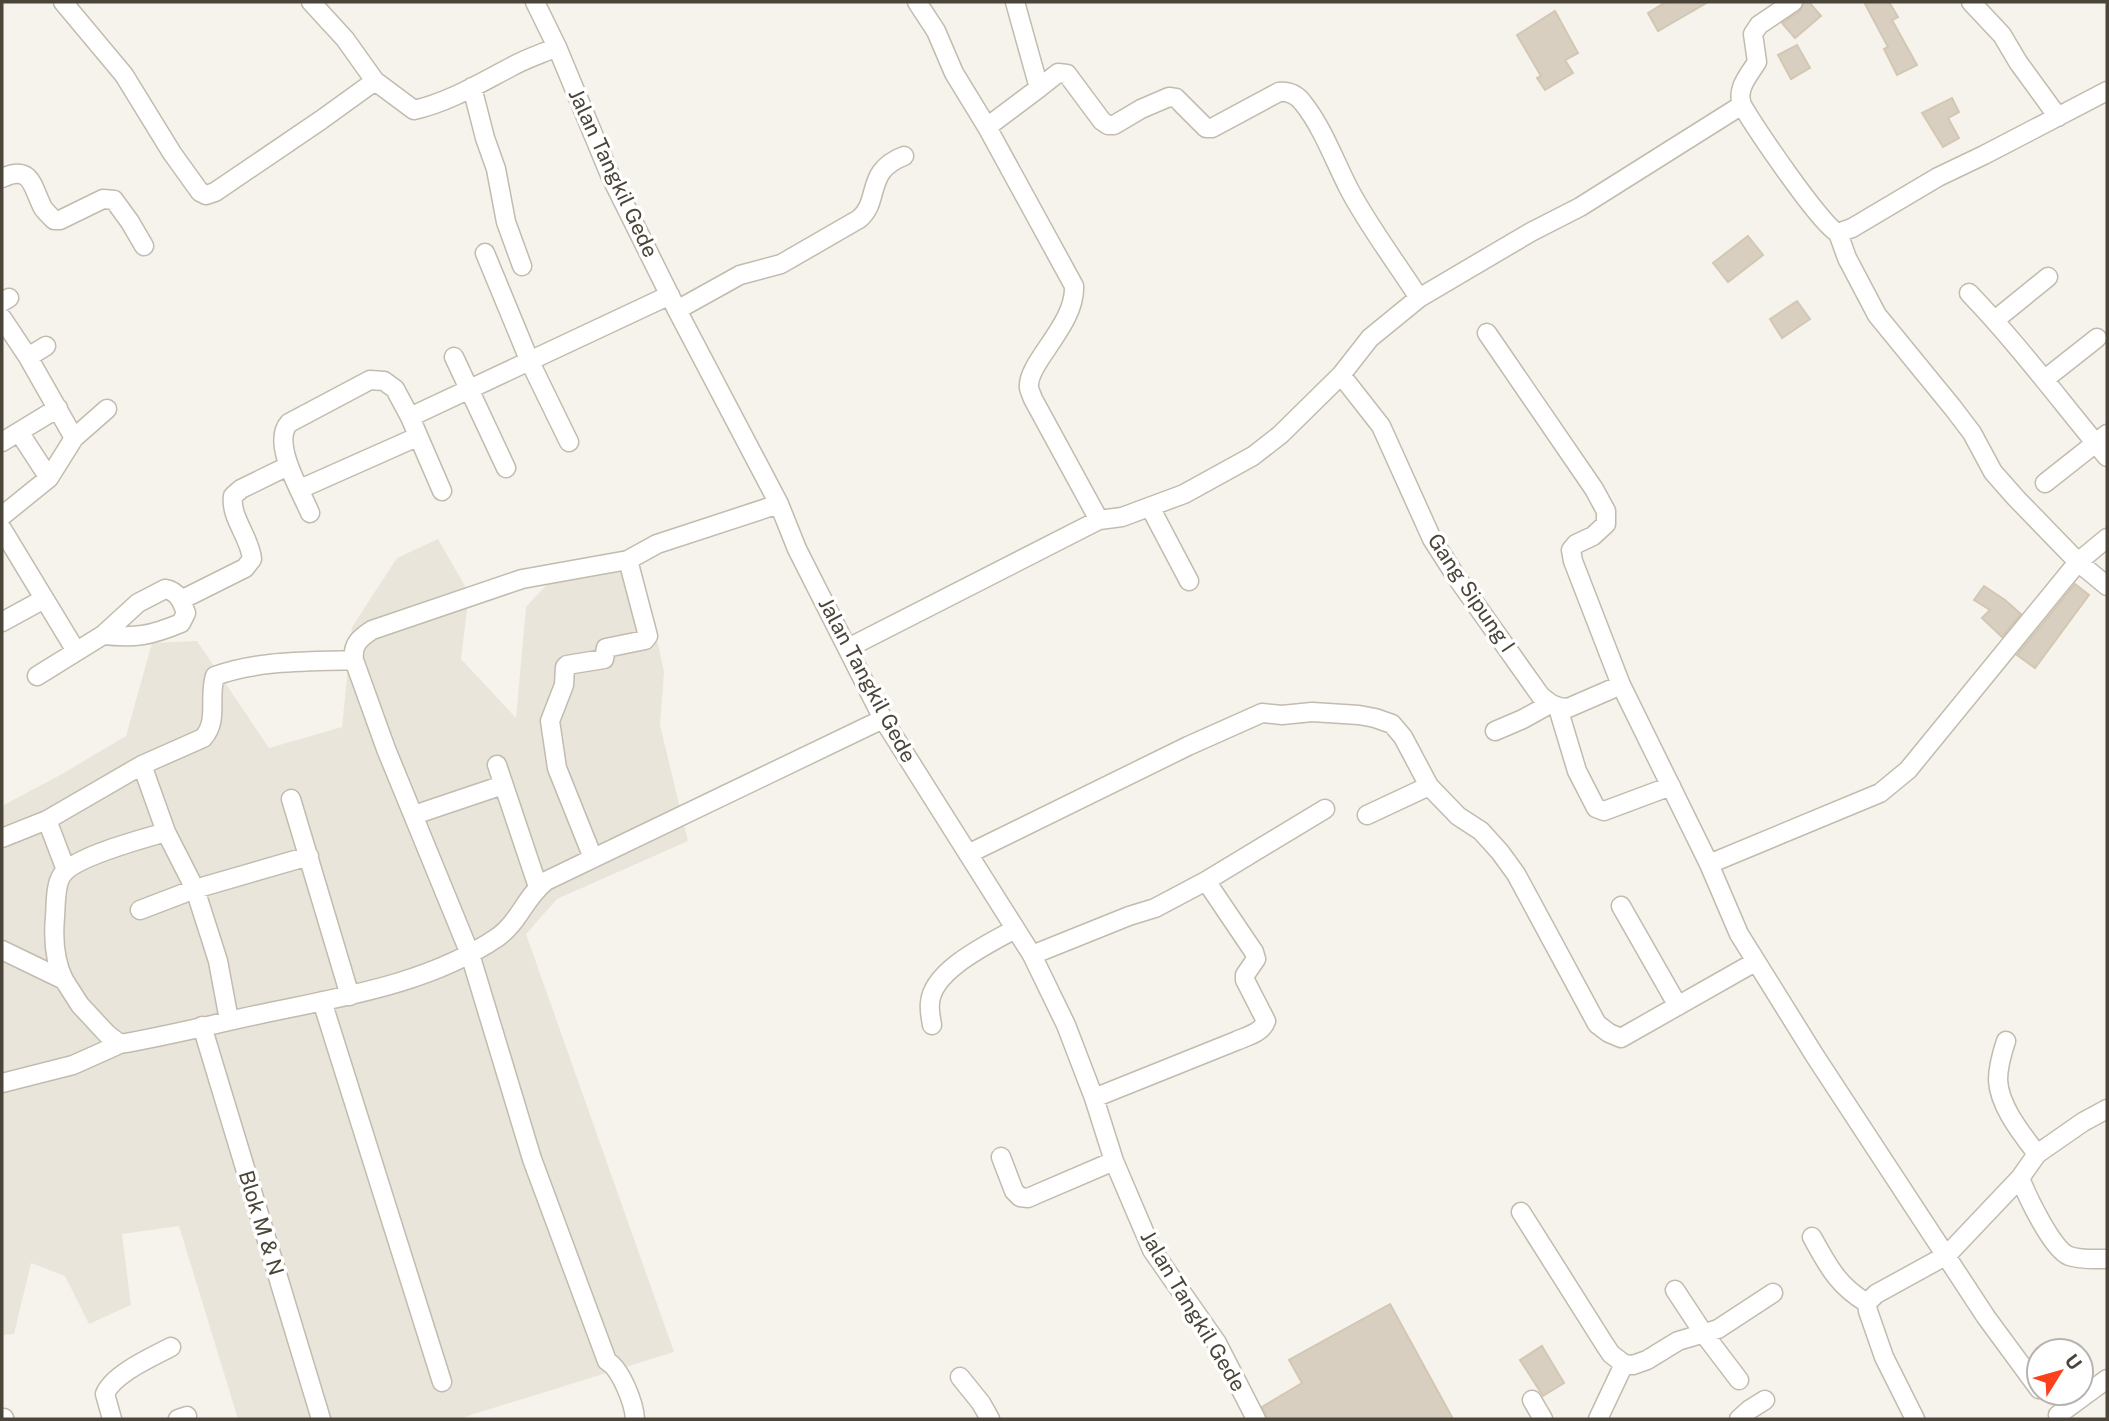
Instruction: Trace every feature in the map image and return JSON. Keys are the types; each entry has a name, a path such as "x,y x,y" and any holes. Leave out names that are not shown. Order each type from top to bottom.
{"street":[{"path":"63,2 124,75 172,153 200,192 206,195 252,169 375,81"},
{"path":"311,2 345,39 375,81 414,110 436,104 522,61 557,47"},
{"name":"Jalan Tangkil Gede","path":"535,2 557,47 610,175 673,303 779,504 797,548 883,719 1032,955 1066,1025 1094,1098 1114,1161 1152,1250 1217,1343 1256,1419"},
{"path":"917,2 936,32 954,73 987,127 1074,286 1074,300 1062,327 1032,374 1029,387 1099,520"},
{"path":"1015,2 1039,88"},
{"path":"1793,2 1769,8 1759,25 1754,34 1757,62 1742,86 1739,98 1818,214 1838,233 1852,228 1938,177 2107,91"},
{"path":"1971,2 2002,35 2058,117"},
{"path":"987,127 1058,73 1067,74 1102,121 1108,125 1114,125 1169,97 1184,104 1206,128 1212,128 1279,92 1286,91 1302,102 1363,212 1419,298"},
{"path":"472,87 496,169 506,222 522,266"},
{"path":"848,648 1099,520 1122,517 1150,507 1195,488 1254,456 1280,435 1341,375 1370,338 1419,298 1531,232 1580,207 1742,105"},
{"path":"410,417 530,362 740,275 781,264 866,214 879,175 893,160 904,156"},
{"path":"2,178 12,174 24,174 31,181 43,208 54,220 60,220 103,199 114,200 144,246"},
{"path":"1838,233 1847,258 1877,315 1972,433 1993,471 2078,562 2107,586"},
{"path":"485,253 530,362 569,442"},
{"path":"1994,320 2048,276"},
{"path":"1969,293 2103,445 2045,483"},
{"path":"2,318 28,357 74,438"},
{"path":"1488,333 1594,489 1606,511 1606,523 1593,536 1576,544 1571,550 1573,561 1621,685 1709,864 1739,934 1986,1317 2025,1370"},
{"path":"2045,379 2097,338"},
{"path":"28,357 46,346"},
{"path":"454,358 506,468"},
{"name":"Gang Sipung I","path":"1341,375 1381,426 1432,539 1540,695 1554,706"},
{"path":"310,513 288,467 282,437 284,429 289,423 370,380 384,381 395,389 442,491"},
{"path":"49,478 7,437 58,408"},
{"path":"2,516 49,478 74,438 107,409"},
{"path":"300,489 417,437"},
{"path":"181,600 245,568 253,559 231,506 233,496 241,489 288,467"},
{"path":"635,1419 634,1406 615,1366 607,1362 532,1159 470,954 386,749 353,651 357,642 372,630 522,579 628,560 657,544 779,504"},
{"path":"1150,507 1189,582"},
{"path":"2,529 76,652"},
{"path":"1709,864 1880,793 1892,785 1908,770 2078,562 2107,538"},
{"path":"593,858 557,768 550,721 564,685 566,666 604,659 606,648 645,640 648,636 628,560"},
{"path":"37,676 103,635 138,603 157,592 171,590 181,600 186,613 181,623 156,634 135,638 103,635"},
{"path":"2,622 44,599"},
{"path":"2,838 47,820 142,765 203,738 210,730 213,712 212,683 215,676 235,669 268,664 354,660"},
{"path":"1495,731 1554,706 1568,708 1621,685"},
{"path":"1554,706 1577,771 1596,808 1604,811 1671,786"},
{"path":"968,854 1188,746 1262,713 1275,715 1312,712 1375,718 1392,724 1404,737 1429,786 1458,816 1481,831 1500,852 1516,874 1597,1024 1609,1034 1622,1038 1755,962"},
{"path":"2,1083 73,1065 120,1044 350,996 436,969 470,954 500,935 519,916 538,887 546,881 883,719"},
{"path":"142,765 166,832 195,889 218,961 229,1020"},
{"path":"497,765 538,887"},
{"path":"414,815 502,785"},
{"path":"1367,815 1429,786"},
{"path":"291,799 350,996"},
{"path":"1032,955 1156,908 1325,810"},
{"path":"47,820 66,870"},
{"path":"120,1044 80,1005 58,967 54,925 59,881 66,870 109,849 166,832"},
{"path":"140,910 195,889 309,856"},
{"path":"1094,1098 1258,1032 1264,1026 1266,1021 1244,980 1256,959 1254,952 1206,881"},
{"path":"1620,906 1678,1006"},
{"path":"932,1025 930,1002 934,991 949,971 965,957 1016,929"},
{"path":"2,950 64,980"},
{"path":"322,1001 442,1382"},
{"name":"Blok M & N","path":"202,1026 321,1419"},
{"path":"2006,1041 1999,1065 1999,1090 2003,1103 2037,1154"},
{"path":"1867,1303 1876,1294 1947,1255 2020,1178 2037,1154 2107,1108"},
{"path":"1001,1157 1014,1191 1020,1197 1027,1198 1114,1161"},
{"path":"2020,1178 2029,1199 2061,1251 2070,1256 2107,1259"},
{"path":"1521,1212 1611,1354 1624,1364 1633,1365 1647,1360 1678,1341 1718,1329 1773,1293"},
{"path":"1812,1237 1839,1282 1867,1303"},
{"path":"1675,1290 1704,1335 1739,1380"},
{"path":"1867,1303 1884,1357 1915,1419"},
{"path":"112,1419 105,1394 111,1384 171,1347"},
{"path":"1598,1419 1624,1364"},
{"path":"960,1377 990,1419"},
{"path":"2059,1417 2107,1379"},
{"path":"1739,1419 1765,1400"},
{"path":"1532,1401 1543,1419"}],"shaded area":[{"path":"438,539 469,593 461,659 516,718 526,607 567,563 616,557 649,601 664,672 660,725 688,841 557,899 526,934 674,1352 458,1419 238,1419 179,1226 122,1234 131,1305 89,1324 65,1276 31,1263 14,1334 2,1335 2,806 126,736 152,643 197,641 269,748 342,727 352,627 397,558"}],"building":[{"path":"1666,2 1708,2 1658,31 1648,13"},
{"path":"1804,2 1809,2 1821,16 1795,38 1782,23 1800,11"},
{"path":"1864,2 1889,2 1898,17 1892,20 1917,65 1897,75 1884,49 1888,47"},
{"path":"1555,11 1578,53 1565,60 1573,73 1545,90 1537,78 1541,76 1517,35"},
{"path":"1797,45 1810,68 1791,79 1778,55"},
{"path":"1952,98 1959,112 1948,118 1959,138 1943,147 1922,113"},
{"path":"1748,236 1763,255 1728,282 1713,263"},
{"path":"1797,301 1810,319 1782,338 1770,319"},
{"path":"2075,584 2089,595 2035,668 2017,655"},
{"path":"1984,586 2021,614 2002,637 1982,618 1990,610 1974,600"},
{"path":"1390,1304 1453,1419 1267,1419 1262,1407 1302,1383 1289,1360"},
{"path":"1542,1346 1564,1383 1543,1396 1520,1360"}]}
